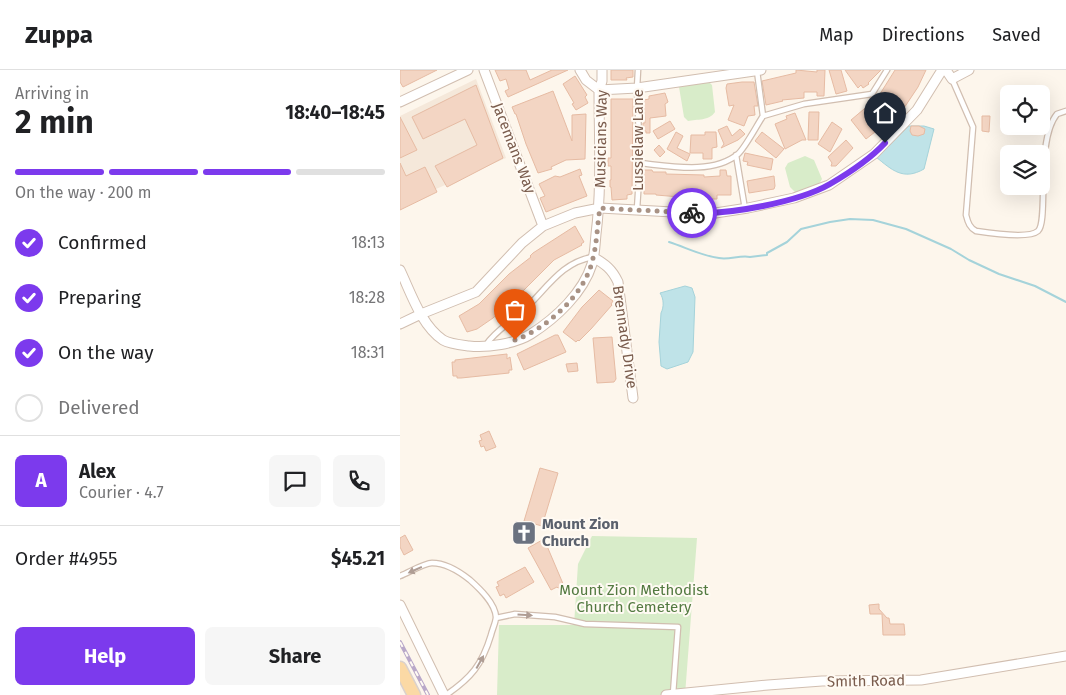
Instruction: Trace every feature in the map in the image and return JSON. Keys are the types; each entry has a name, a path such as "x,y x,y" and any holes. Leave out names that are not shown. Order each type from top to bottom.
{"main road":[{"path":"400,668 414,695"}],"street":[{"path":"400,102 468,70"},
{"name":"Jacemans Way","path":"484,70 544,226"},
{"path":"580,70 586,80 599,90 637,88 760,70"},
{"name":"Musicians Way","path":"400,270 425,322 444,341 459,345 485,347 501,344 530,335 552,319 569,302 586,278 594,257 600,208 599,90 602,81 602,70"},
{"path":"400,324 476,292 522,243 544,226 575,213 600,208 708,214 745,209 794,198 829,185 874,154 917,110 942,70"},
{"path":"946,70 952,79 969,70"},
{"name":"Brennady Drive","path":"594,257 614,272 618,282 633,398"},
{"path":"400,605 445,695"},
{"name":"Smith Road","path":"669,695 768,685 921,680 1066,656"}],"lane":[{"name":"Lussielaw Lane","path":"637,209 640,162 638,70"},
{"path":"640,162 681,168 717,165 738,154 763,116 804,104 872,94 887,70"},
{"path":"756,71 763,116"},
{"path":"952,79 973,127 966,215 972,229 976,231 1020,234 1038,231 1042,212 1045,143 1048,129 1057,114 1066,112"},
{"path":"736,155 745,209"},
{"path":"485,347 491,337 523,311 561,272 580,259 594,257"},
{"path":"400,576 430,563 451,569 462,574 486,596 496,618 487,650 475,671 464,682 445,695"},
{"path":"496,618 515,614 555,617 585,624 678,627 669,695"}],"shaded area":[{"path":"476,79 506,158 400,205 400,116"}],"green space":[{"path":"709,82 712,85 715,112 710,117 688,121 684,117 679,87"},
{"path":"805,156 814,160 822,179 810,189 795,192 790,187 785,168 788,163"},
{"name":"Mount Zion Methodist Church Cemetery","path":"592,536 697,538 685,695 497,695 499,625 574,625 578,564"}],"water":[{"path":"909,126 924,126 934,129 924,169 904,174 893,170 876,157"},
{"path":"685,286 692,288 695,297 693,352 688,362 667,369 661,366 659,342 663,303 660,293"}],"building":[{"path":"400,70 437,70 403,87 400,82"},
{"path":"495,70 526,70 530,80 552,70 568,70 508,97 505,91 509,89 506,79 500,81"},
{"path":"611,70 633,70 633,77 626,78 627,80 611,80"},
{"path":"796,70 817,72 817,70 825,70 824,96 817,96 817,92 804,92 804,98 782,100 766,105 762,81 796,73"},
{"path":"829,70 841,70 847,91 836,94"},
{"path":"845,70 881,70 869,84 863,88 861,85 858,88"},
{"path":"895,70 926,70 918,87 902,111 890,123 889,121 866,139 851,120 870,104 872,107 882,96 880,94"},
{"path":"575,76 587,95 585,97 588,103 576,110 563,84"},
{"path":"754,82 758,106 754,106 755,115 748,116 744,126 728,120 734,105 729,106 726,88 727,84"},
{"path":"476,85 503,158 447,187 435,166 477,145 465,119 423,139 412,117"},
{"path":"553,91 572,141 572,115 586,114 585,159 566,160 551,167 552,169 538,173 512,107"},
{"path":"665,93 668,102 665,104 666,116 650,118 650,133 646,133 646,131 643,131 643,123 645,123 644,100 649,99 649,96"},
{"path":"611,99 633,99 632,194 627,195 627,199 612,200 610,187 611,166 608,166 608,158 611,158"},
{"path":"809,112 819,112 818,140 808,140"},
{"path":"795,113 806,140 802,140 785,149 775,124 787,119 786,116"},
{"path":"982,116 990,116 989,132 982,131"},
{"path":"400,117 417,150 400,158"},
{"path":"670,121 675,129 658,139 653,131"},
{"path":"832,122 842,129 830,152 818,144"},
{"path":"727,126 732,136 740,129 745,134 738,140 721,148 724,144 718,130"},
{"path":"911,126 919,126 925,129 924,134 912,135 910,131"},
{"path":"676,132 683,136 677,148 690,154 687,161 667,149"},
{"path":"705,132 716,132 717,147 712,148 712,159 703,159 703,153 690,153 691,135 705,135"},
{"path":"762,132 784,149 776,158 755,141"},
{"path":"846,140 853,148 836,166 831,166 832,163 828,157"},
{"path":"659,145 665,152 660,157 654,150"},
{"path":"745,153 773,159 771,170 747,165 748,162 743,161"},
{"path":"400,163 406,176 425,167 437,192 400,210"},
{"path":"580,169 582,175 579,176 587,196 546,212 540,198 545,196 539,184 555,176 560,177"},
{"path":"644,170 666,172 666,174 704,175 704,177 720,176 720,170 726,170 727,176 731,176 731,195 717,195 717,199 704,199 644,194"},
{"path":"774,176 774,189 749,193 747,181"},
{"path":"575,226 584,242 582,245 554,260 493,318 477,329 467,332 459,316 479,304 509,274 531,257 533,253"},
{"path":"599,290 613,301 612,305 591,329 576,342 563,332 582,307"},
{"path":"558,335 566,352 524,370 517,354"},
{"path":"612,337 616,379 614,382 597,383 593,338"},
{"path":"507,354 507,359 510,357 512,370 509,370 509,373 461,378 453,376 452,362 455,362 455,360"},
{"path":"577,363 578,371 568,372 566,364"},
{"path":"489,431 496,447 486,451 484,446 481,447 479,441 482,440 480,435"},
{"path":"540,468 558,473 542,526 524,521"},
{"path":"532,528 535,534 532,540 526,538 524,534"},
{"path":"405,535 413,550 404,555 400,547 400,538"},
{"path":"544,539 564,586 551,590 528,548"},
{"path":"525,567 534,582 506,598 504,594 500,596 496,587 499,586 497,582"},
{"path":"879,604 879,609 889,618 890,624 904,624 905,635 883,635 882,614 870,614 869,605"}],"waterway":[{"path":"669,242 713,257 750,257 767,255 767,253 787,242 801,229 850,219 873,220 906,229 951,249 999,274 1035,286 1066,302"}],"railway":[{"path":"400,642 428,695"}],"way so far":[{"path":"515,340 530,335 552,319 569,302 586,278 595,251 600,208 692,213"}],"place":[{"name":"Mount Zion Church","path":"524,533"}],"route":[{"path":"692,213 708,214 794,198 829,185 874,154 885,143"}]}
